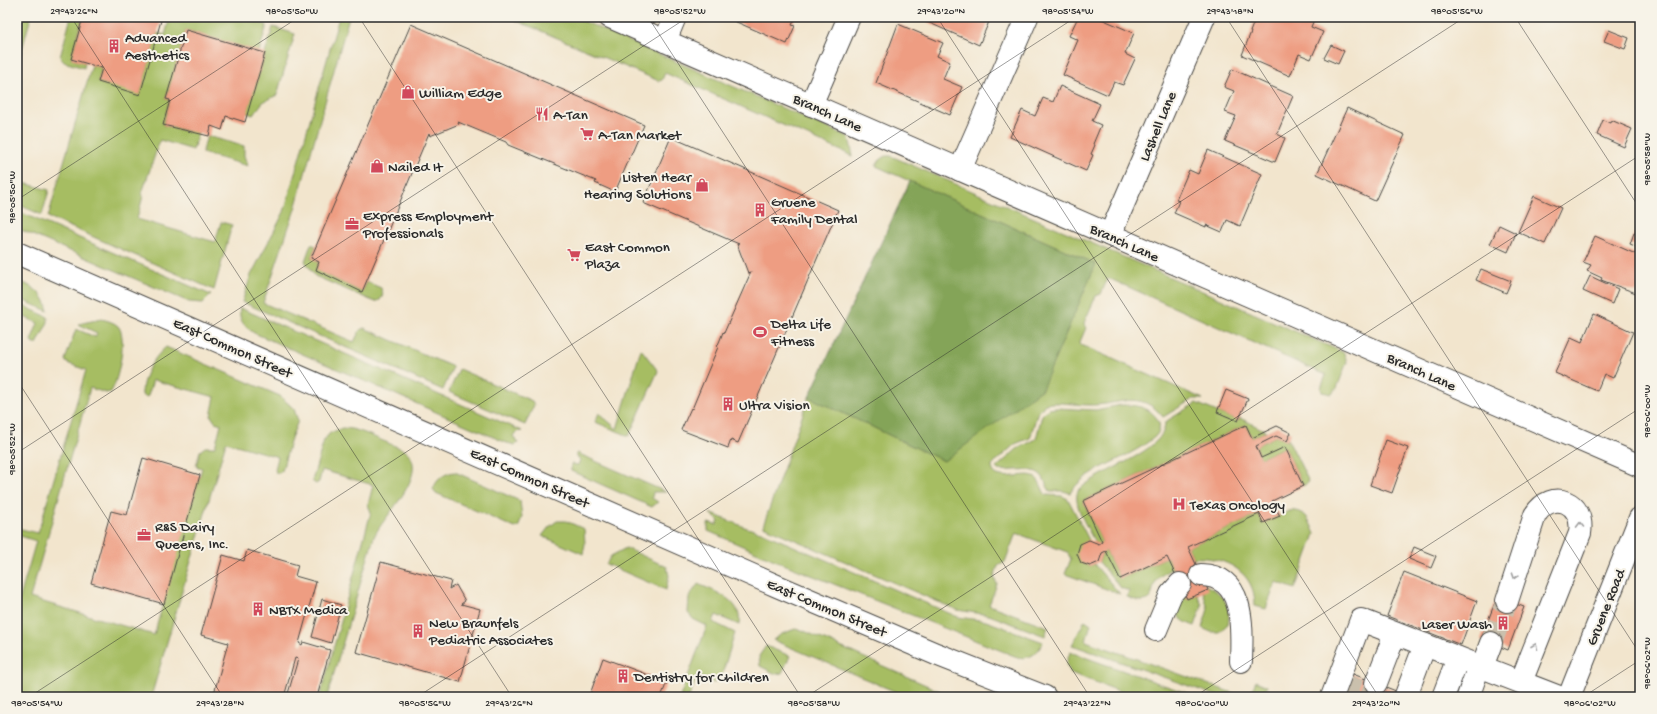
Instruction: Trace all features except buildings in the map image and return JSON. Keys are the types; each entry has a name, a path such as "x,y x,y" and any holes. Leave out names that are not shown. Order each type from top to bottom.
{"street":[{"name":"Branch Lane","path":"610,17 1640,466"},
{"path":"665,41 675,17"},
{"path":"811,105 849,17"},
{"path":"960,170 1027,17"},
{"name":"Lashell Lane","path":"1110,235 1204,17"},
{"name":"East Common Street","path":"17,253 777,586 936,654 1045,697"},
{"path":"1508,601 1535,515 1540,508 1548,502 1557,500 1566,502 1574,507 1579,515 1581,524 1580,533 1521,682"},
{"name":"Gruene Road","path":"1569,697 1640,518"},
{"path":"1201,575 1216,578 1225,583 1234,596 1239,607 1242,621 1241,661"},
{"path":"1156,630 1171,594 1180,584"},
{"path":"1332,697 1361,620 1559,697"},
{"path":"1354,674 1372,625"},
{"path":"1376,683 1395,634"},
{"path":"1480,697 1484,668 1491,643"},
{"path":"1406,695 1425,645"},
{"path":"1443,697 1458,658"},
{"path":"1468,697 1484,668"}],"green space":[{"path":"17,17 31,17 17,67"},
{"path":"71,17 83,17 71,59 85,63 84,68 64,62 60,57"},
{"path":"170,17 240,17 267,25 259,52 186,30 166,99 170,100 163,125 198,133 193,150 160,140 142,193 143,196 137,219 215,242 221,222 232,225 214,290 48,217 92,65 102,68 98,82 140,94 157,33 165,35"},
{"path":"339,17 349,17 295,209 263,303 354,342 360,330 364,328 453,367 443,390 242,302 251,275 284,212"},
{"path":"512,17 574,17 849,137 853,156 665,73 662,80 659,81 515,20"},
{"path":"273,27 295,34 277,95 263,102 253,115 247,113"},
{"path":"207,136 244,146 244,156 248,166 202,153"},
{"path":"886,156 891,156 1344,353 1347,362 1337,388 1332,394 1322,392 1321,388 1326,375 1108,278 1101,294 1096,296 1084,323 1086,328 1079,344 1203,399 1193,399 1163,417 1154,408 1146,403 1129,400 1100,405 1061,403 1045,404 1037,414 1030,438 1015,444 992,465 993,471 997,475 1033,476 1038,480 1046,495 1062,496 1068,499 1089,540 1081,563 1090,566 1094,564 1120,594 1065,574 1071,559 1067,552 1016,533 1005,562 998,566 994,577 997,584 989,605 1048,627 1045,636 989,615 957,610 763,526 809,397 944,461 1096,264 876,166 880,160"},
{"path":"910,181 1096,264 1042,389 944,461 809,397"},
{"path":"20,182 49,190 42,215 17,204 17,185"},
{"path":"17,211 211,295 203,303 189,302 21,230 17,227"},
{"path":"311,244 316,246 311,258 319,262 316,270 362,292 367,282 381,288 383,294 380,300 375,302 315,276 305,261"},
{"path":"17,280 33,288 41,295 48,311 17,298"},
{"path":"17,303 48,317 48,322 37,344 33,344 31,341 38,323 17,314"},
{"path":"240,308 522,431 516,432 513,436 518,443 515,445 507,443 254,333 242,322"},
{"path":"101,319 114,323 121,331 122,348 119,369 111,392 106,393 90,388 30,598 154,635 202,468 196,466 200,451 205,447 215,447 221,424 215,422 211,416 215,397 153,380 148,396 146,397 142,395 146,375 152,363 166,347 280,396 294,409 298,421 291,438 282,471 279,473 276,473 275,469 278,457 226,442 151,697 17,697 17,608 36,541 17,535 17,528 38,533 86,370 67,363 65,360 76,329 95,337 97,333 78,324"},
{"path":"641,349 658,371 629,436 595,422 599,413 617,429"},
{"path":"459,369 532,401 534,405 525,425 449,392"},
{"path":"1196,403 1238,421 1240,418 1266,431 1252,438 1246,425 1083,501 1102,542 1099,544 1095,543 1079,510 1077,503 1078,491 1087,483 1143,451 1155,442 1163,433 1165,422"},
{"path":"1121,405 1131,405 1144,408 1152,413 1159,424 1158,433 1144,445 1084,478 1070,493 1063,491 1050,491 1042,476 1031,470 998,470 996,468 1017,449 1036,439 1042,415 1048,409 1096,410"},
{"path":"342,428 360,431 407,452 413,461 413,472 402,495 374,537 327,697 320,697 371,512 368,505 373,485 322,470 319,482 316,484 312,481 324,440 330,433"},
{"path":"1276,436 1287,441 1288,439 1309,482 1303,486 1285,447 1261,458 1256,446"},
{"path":"577,453 666,492 653,492 652,498 658,502 652,507 571,471 571,464 578,465 580,460 576,455"},
{"path":"455,472 520,501 522,517 519,526 515,528 436,493 433,489 439,479 444,475"},
{"path":"1289,511 1299,512 1306,516 1315,534 1295,589 1276,582 1266,609 1255,606 1252,588 1242,573 1228,564 1219,561 1193,558 1188,547 1259,514 1263,523"},
{"path":"710,513 761,532 958,617 986,621 1043,642 1033,655 1022,658 1017,657 786,565 708,531 708,523 717,525 719,521"},
{"path":"557,521 566,521 584,529 585,544 583,554 542,536 549,527"},
{"path":"626,548 667,567 669,576 666,590 606,564 611,556"},
{"path":"1106,551 1120,579 1167,557 1173,568 1165,573 1154,585 1150,598 1144,601 1137,601 1127,597 1129,591 1121,588 1099,562 1102,553"},
{"path":"698,584 720,594 733,603 739,616 739,625 716,615 713,622 735,633 720,681 714,683 697,676 689,697 680,697 707,626 693,619 688,613 689,597"},
{"path":"1205,585 1221,595 1227,605 1229,617 1228,624 1219,632 1211,632 1202,628 1208,609 1203,592"},
{"path":"1184,593 1187,599 1197,594 1202,605 1195,626 1183,621 1178,614 1178,604"},
{"path":"1085,620 1091,624 1086,641 1244,697 1220,697 1072,645"},
{"path":"795,629 802,630 953,697 908,697 773,640 782,634"},
{"path":"766,646 790,656 782,673 776,674 760,666 759,656"},
{"path":"1070,652 1198,697 1135,697 1071,673 1066,664"},
{"path":"1256,681 1267,686 1263,697 1249,697"}],"tunnel":[{"path":"1491,643 1507,601"},
{"path":"1345,697 1354,674"},
{"path":"1371,697 1376,683"}],"place":[{"name":"Advanced Aesthetics","path":"114,46"},
{"name":"William Edge","path":"408,92"},
{"name":"A-Tan","path":"542,114"},
{"name":"A-Tan Market","path":"587,134"},
{"name":"Nailed It","path":"377,166"},
{"name":"Listen Hear Hearing Solutions","path":"702,185"},
{"name":"Gruene Family Dental","path":"760,210"},
{"name":"Express Employment Professionals","path":"352,224"},
{"name":"East Common Plaza","path":"574,255"},
{"name":"Delta Life Fitness","path":"760,332"},
{"name":"Ultra Vision","path":"728,404"},
{"name":"Texas Oncology","path":"1179,504"},
{"name":"R&S Dairy Queens, Inc.","path":"144,535"},
{"name":"NBTX Medica","path":"258,609"},
{"name":"Laser Wash","path":"1503,623"},
{"name":"New Braunfels Pediatric Associates","path":"418,631"},
{"name":"Dentistry for Children","path":"623,676"}]}
